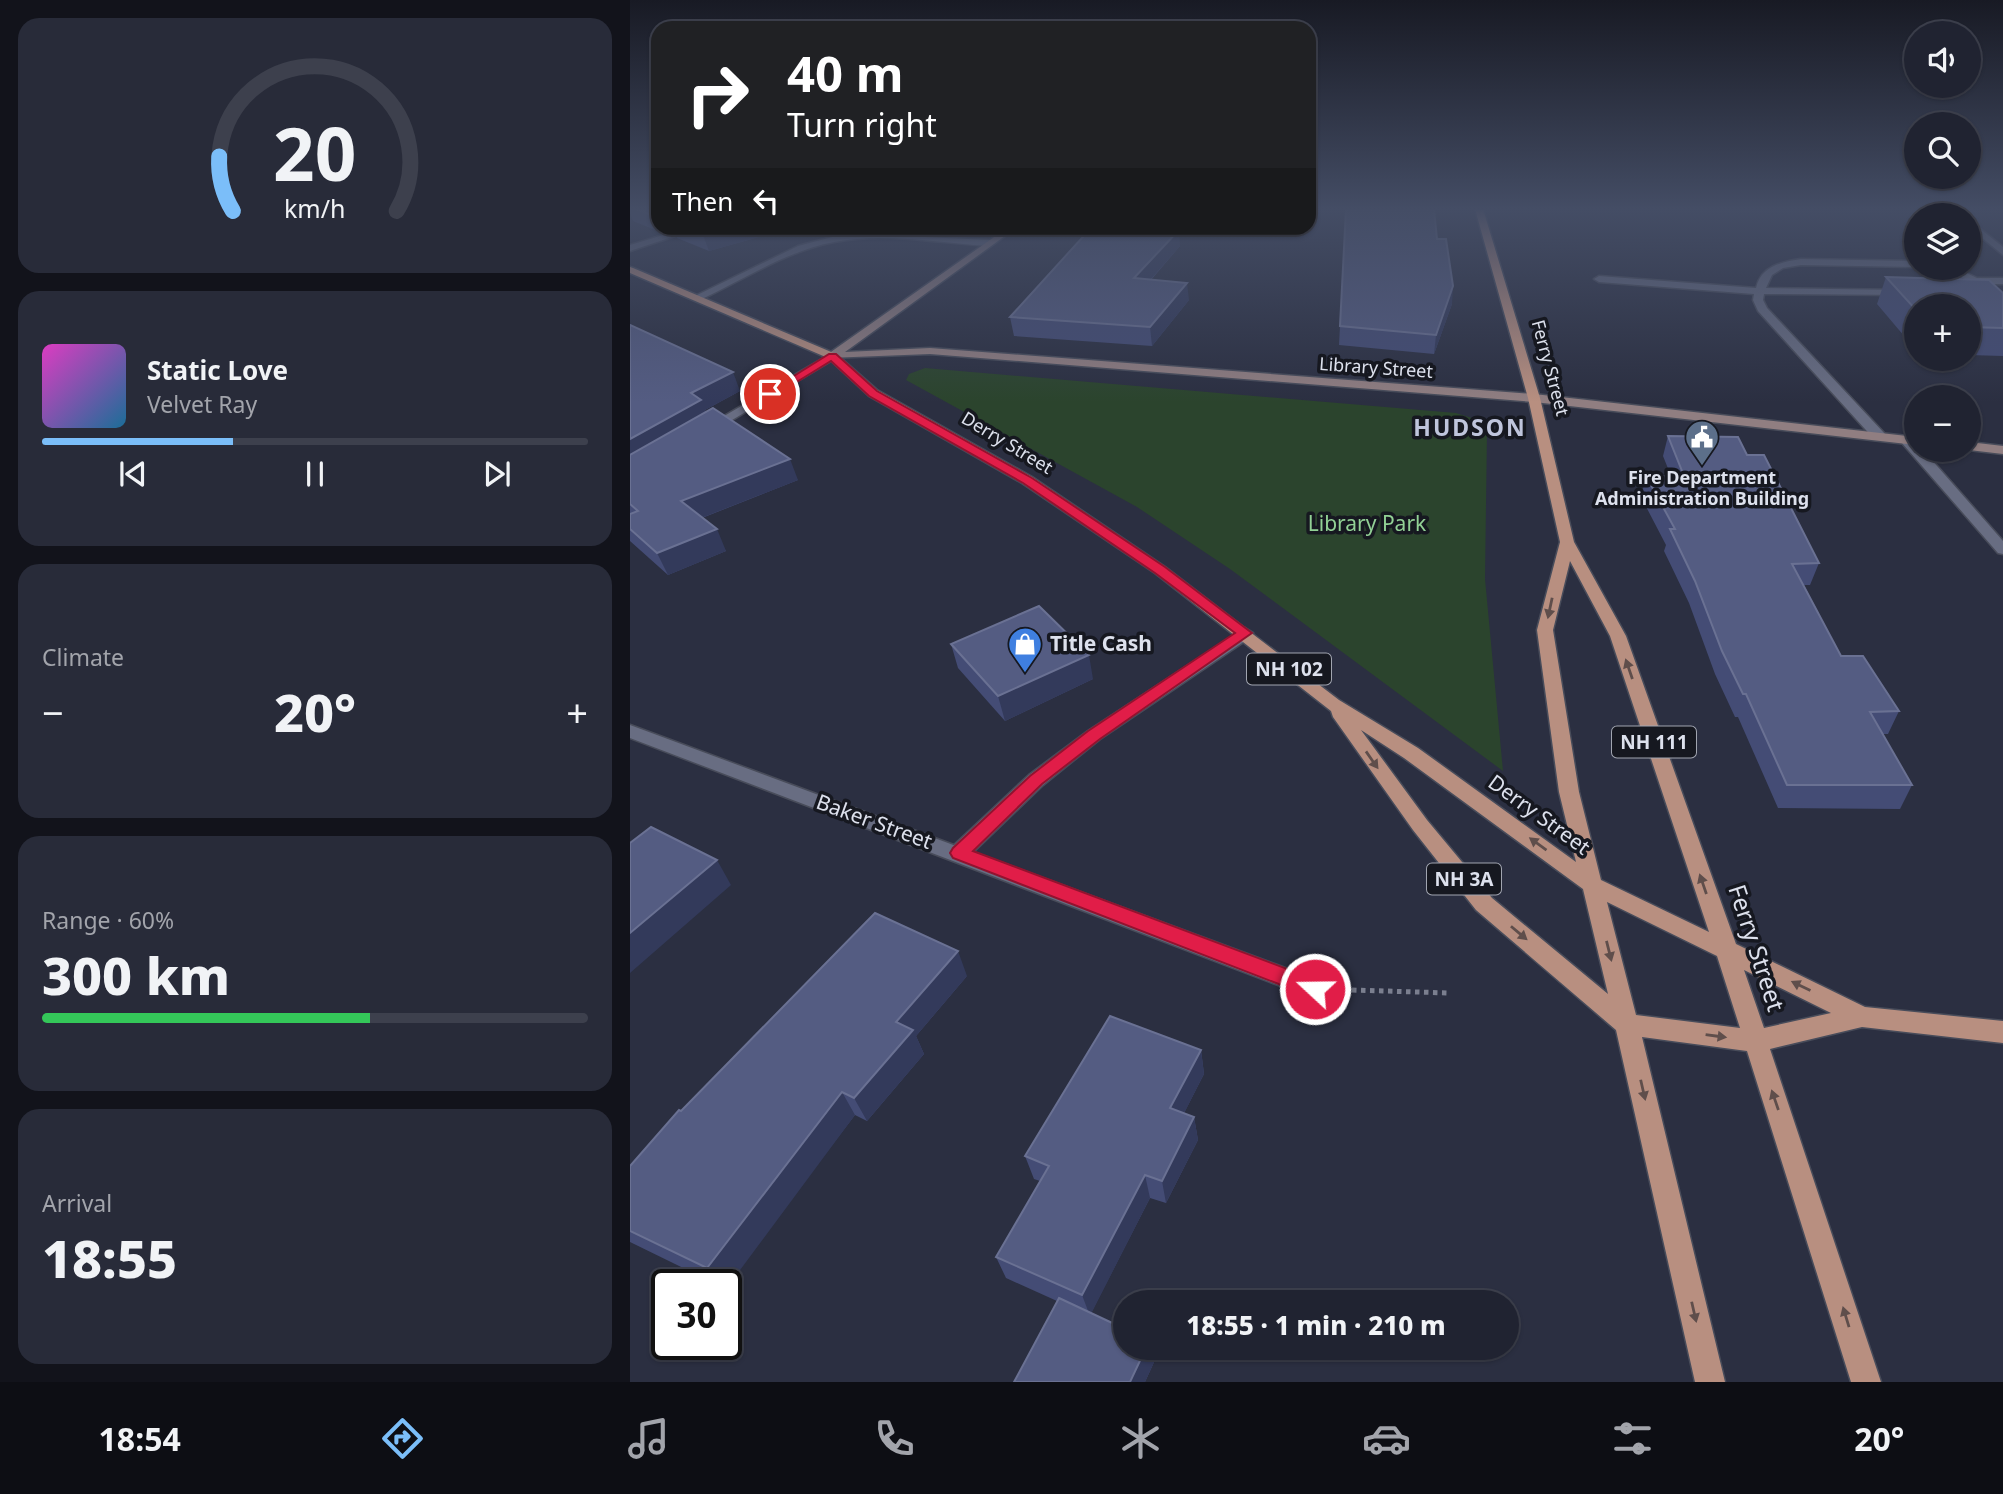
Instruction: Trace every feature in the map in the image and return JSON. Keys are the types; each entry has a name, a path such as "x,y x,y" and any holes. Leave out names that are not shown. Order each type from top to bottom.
{"main road":[{"name":"Derry Street","path":"639,273 832,356 873,393 1027,480 1160,570 1245,633 1333,704 1411,753 1593,885 1862,1017"},
{"name":"Ferry Street","path":"1498,273 1534,398 1567,542 1618,635 1726,949 1866,1382"},
{"name":"Ferry Street","path":"1567,542 1545,630 1569,792 1627,1024 1710,1382"},
{"name":"Derry Street","path":"1333,704 1397,794 1484,904 1627,1024"},
{"path":"1627,1024 1756,1041 1862,1017 2003,1032"}],"street":[{"path":"698,297 747,273"},
{"path":"700,434 832,356 947,273"},
{"path":"1767,273 1761,279 1758,300 1762,309 1880,437"},
{"path":"1599,279 1760,290 1920,293"},
{"path":"1955,293 1973,289 1975,281 2003,281"},
{"name":"Library Street","path":"832,356 930,351 1534,398 1904,439"},
{"path":"1981,447 2003,450"},
{"path":"1930,462 2003,550"},
{"path":"959,853 1036,780 1094,735 1245,633"},
{"name":"Baker Street","path":"630,731 1315,989"}],"path":[{"path":"1315,989 1450,993"}],"green space":[{"name":"Library Park","path":"925,368 1456,413 1478,420 1487,431 1485,579 1503,771 1230,569 1137,507 906,380 909,374"}],"building":[{"path":"1050,273 1138,273 1134,278 1187,283 1150,327 1010,317"},
{"path":"1343,273 1451,273 1453,286 1436,335 1340,326"},
{"path":"1886,277 1904,278 1904,280 1989,280 2003,293 2003,328 1981,327 1981,294 1904,294 1904,297"},
{"path":"630,325 733,372 691,393 701,400 630,439"},
{"path":"713,408 790,459 681,501 717,529 657,553 630,529 630,514 638,511 630,504 630,455"},
{"path":"1668,436 1738,437 1747,455 1764,455 1819,563 1792,564 1841,656 1863,656 1899,711 1870,712 1912,785 1787,785 1746,694 1743,694 1722,651 1695,581 1670,529 1675,529 1646,476 1684,476"},
{"path":"1039,606 1089,655 998,696 951,644"},
{"path":"651,827 717,860 630,933 630,843"},
{"path":"875,913 958,951 896,1022 913,1030 854,1098 842,1092 707,1268 630,1231 630,1166 679,1110 681,1111"},
{"path":"1110,1016 1201,1050 1170,1108 1194,1117 1162,1181 1145,1175 1082,1295 996,1257 1049,1166 1025,1156"},
{"path":"1059,1298 1113,1323 1113,1360 1140,1360 1130,1382 1014,1382"}],"place":[{"name":"Fire Department Administration Building","path":"1702,467"},
{"name":"Title Cash","path":"1025,674"}],"district":[{"name":"HUDSON","path":"1470,428"}],"route":[{"path":"770,394 832,356 873,393 1027,480 1160,570 1245,633 1094,735 1036,780 959,853 1315,989"}]}
